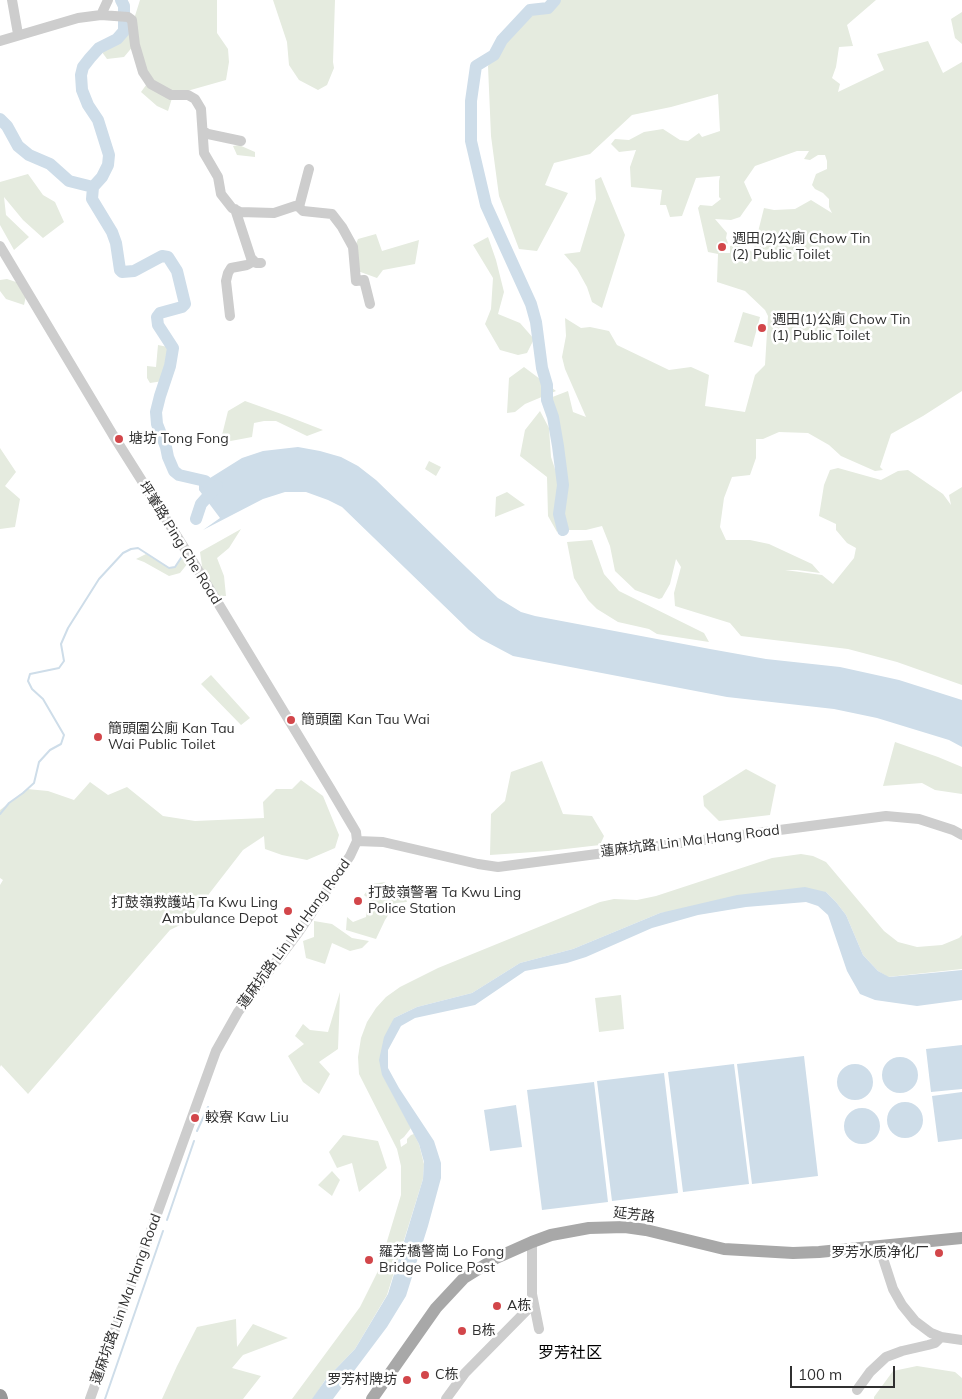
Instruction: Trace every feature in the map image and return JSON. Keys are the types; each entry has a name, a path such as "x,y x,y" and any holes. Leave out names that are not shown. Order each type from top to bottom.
{"main road":[{"name":"延芳路","path":"372,1399 436,1308 458,1284 483,1265 532,1242 569,1231 607,1226 646,1230 702,1245 747,1251 819,1252 962,1238"}],"street":[{"path":"12,0 18,34"},
{"path":"102,16 108,0"},
{"path":"0,41 18,34 78,18 102,16 130,18 143,72 151,84 170,95 188,95 195,99 201,108 204,153 218,177 221,194 225,201 240,212 274,213 292,206 299,207 303,211 332,214 342,227 352,247 356,281 364,280 370,304"},
{"path":"203,130 208,134 241,141"},
{"path":"299,207 309,169"},
{"path":"230,316 226,281 228,273 231,268 258,262 251,258 235,209"},
{"name":"坪輋路 Ping Che Road","path":"0,246 87,393 194,564 352,825 356,832 357,841"},
{"name":"蓮麻坑路 Lin Ma Hang Road","path":"90,1399 216,1051 238,1012 298,933 350,856 357,841 383,842 478,864 498,866 886,816 928,822 962,835"},
{"name":"蓮麻坑路 Lin Ma Hang Road","path":"928,822 962,843"},
{"path":"532,1242 533,1304 539,1329"},
{"path":"879,1246 888,1275 902,1305 915,1321 924,1329 941,1337 962,1340"},
{"path":"446,1399 465,1373 533,1304"},
{"path":"857,1390 870,1372 886,1357 935,1343 941,1337"}],"shaded area":[{"path":"140,0 217,0 217,33 228,49 229,62 226,80 173,95 168,111 157,106 141,92 149,81 134,45 124,57 107,59 99,48 121,35 124,31 124,21 134,19"},
{"path":"273,0 335,0 334,68 327,85 318,90 299,80 289,65 287,42"},
{"path":"555,0 876,0 847,25 853,46 839,47 832,78 840,84 838,92 884,70 877,54 928,41 943,73 962,62 962,391 891,434 880,467 883,470 875,471 841,456 829,445 808,433 779,432 763,439 756,439 756,458 750,475 732,477 724,498 720,527 726,540 750,540 769,544 812,564 820,573 785,570 822,575 833,584 854,558 856,548 847,543 836,530 836,524 819,516 824,485 830,470 838,468 881,480 898,471 908,470 943,494 951,505 949,495 962,487 962,685 897,662 848,649 741,636 730,623 675,606 674,593 681,567 676,559 670,584 662,598 659,599 635,590 615,571 610,546 602,526 586,530 563,530 559,514 563,485 554,421 542,401 568,391 573,412 586,417 565,369 562,357 566,336 565,318 581,328 590,327 609,331 617,345 669,370 691,367 709,375 705,406 745,412 755,375 765,365 768,316 765,310 745,291 717,282 718,254 708,252 698,208 700,205 712,206 721,199 719,197 720,176 696,178 682,216 670,217 666,205 660,205 662,190 631,187 630,167 636,150 619,152 611,144 615,139 629,140 644,132 663,129 680,140 688,141 699,133 702,137 720,131 718,94 632,115 590,154 554,163 545,185 568,193 537,251 519,249 499,196 491,136 488,66 496,52 530,10 548,8","holes":["797,151 809,151 804,159 810,160 818,155 825,155 827,169 816,174 812,185 829,199 829,207 832,213 811,200 795,209 774,210 764,208 753,252 736,244 730,246 730,253 718,253 728,243 727,233 715,219 731,220 740,217 752,200 744,182 755,166"]},
{"path":"962,12 962,44 955,38 951,19"},
{"path":"239,145 255,152 255,157 237,155 233,146"},
{"path":"28,174 43,195 55,202 64,222 43,238 23,220 4,197 6,215 29,237 14,250 0,225 0,182"},
{"path":"601,177 625,235 602,308 592,302 587,287 577,269 564,254 580,252 596,199 595,180"},
{"path":"376,234 382,251 419,240 415,264 383,270 377,278 355,270 350,259 358,239"},
{"path":"488,237 504,292 498,314 520,323 534,339 527,353 518,355 500,350 485,324 491,309 493,278 473,245"},
{"path":"7,279 19,283 26,296 24,305 6,299 0,291 0,280"},
{"path":"743,312 760,317 752,347 734,342"},
{"path":"158,345 173,348 170,366 163,381 150,383 147,378 147,366 156,367"},
{"path":"524,367 556,391 525,404 515,412 507,413 509,378"},
{"path":"245,401 323,430 307,436 276,421 264,421 254,423 252,437 220,443 228,411"},
{"path":"540,411 549,428 551,457 558,478 557,532 548,516 547,477 520,456 525,430"},
{"path":"0,448 16,472 5,486 20,499 15,527 0,529"},
{"path":"429,461 441,467 436,476 425,469"},
{"path":"507,492 525,505 495,517 496,497"},
{"path":"241,529 229,548 217,558 224,576 226,596 217,596 203,573 200,552"},
{"path":"592,540 604,574 619,591 704,633 709,642 657,634 649,629 618,622 597,609 588,600 574,578 567,542"},
{"path":"146,554 169,568 175,567 183,555 188,563 180,573 169,576 136,559"},
{"path":"211,675 250,718 241,725 201,684"},
{"path":"895,742 962,767 962,794 935,790 922,783 883,786"},
{"path":"542,761 563,814 592,816 604,836 600,845 490,855 491,814 505,801 511,772"},
{"path":"746,769 776,785 770,815 719,821 704,806 703,796"},
{"path":"301,780 323,796 339,835 335,848 307,860 265,849 264,836 243,850 188,921 170,930 28,1094 1,1065 0,1067 0,885 3,880 0,878 0,810 27,789 48,791 74,800 90,782 108,795 127,787 163,816 195,821 264,818 263,802 276,789 292,789"},
{"path":"801,854 813,856 826,862 884,931 898,942 917,947 942,945 962,935 962,969 888,977 878,971 863,955 846,915 826,892 660,913 573,949 520,963 472,993 417,1007 394,1018 382,1074 411,1128 400,1140 401,1147 414,1134 419,1144 424,1164 423,1179 387,1295 355,1349 325,1380 313,1399 292,1399 360,1307 378,1271 401,1195 401,1166 397,1149 359,1074 358,1057 361,1038 367,1022 386,997 400,987 438,968 600,902 614,899 637,900 656,896 772,858"},
{"path":"385,882 388,891 403,890 407,902 396,903 376,939 346,930 347,917 353,922 366,917 368,905 373,903 364,895 372,884"},
{"path":"314,921 332,924 352,938 369,941 362,948 350,951 332,943 325,964 306,958 303,941 314,937"},
{"path":"340,992 338,1049 319,1062 330,1074 319,1094 303,1082 288,1056 304,1044 295,1036 303,1024 310,1030 328,1032"},
{"path":"621,995 624,1029 599,1032 595,998"},
{"path":"343,1135 378,1141 387,1168 359,1192 352,1163 337,1168 329,1152"},
{"path":"332,1171 340,1180 332,1196 318,1185"},
{"path":"236,1319 237,1347 253,1324 288,1338 243,1355 232,1368 261,1376 243,1399 162,1399 197,1327"},
{"path":"917,1366 955,1372 962,1378 962,1399 874,1399 893,1371"}],"water":[{"path":"298,447 341,457 358,466 376,480 498,598 521,612 710,649 766,659 840,667 899,680 962,700 962,747 949,740 877,718 834,709 727,697 513,656 481,639 469,630 342,507 306,492 285,492 263,499 203,530 220,518 199,490 199,485 242,458 263,451"},
{"path":"805,887 826,892 836,902 846,915 863,955 878,971 889,977 962,970 962,1000 917,1006 875,1000 860,994 847,971 828,915 818,906 806,902 746,907 698,915 652,928 586,957 567,963 525,971 475,1005 415,1018 401,1026 388,1050 388,1068 434,1141 441,1163 441,1178 406,1296 387,1327 333,1399 312,1399 326,1379 355,1349 388,1294 423,1179 424,1162 419,1144 382,1075 379,1060 384,1037 394,1018 417,1007 472,993 520,963 573,949 660,913 737,895"},
{"path":"962,1045 962,1089 931,1092 926,1049"},
{"path":"804,1056 818,1176 752,1184 737,1064"},
{"path":"900,1057 907,1058 913,1062 917,1068 917,1082 913,1088 907,1092 900,1093 893,1092 887,1088 883,1082 882,1075 883,1068 887,1062 893,1058"},
{"path":"734,1064 749,1184 683,1192 668,1072"},
{"path":"855,1064 862,1065 868,1069 872,1075 872,1089 868,1095 862,1099 855,1100 848,1099 842,1095 838,1089 837,1082 838,1075 842,1069 848,1065"},
{"path":"664,1073 678,1193 612,1201 597,1081"},
{"path":"594,1082 608,1202 542,1210 527,1090"},
{"path":"962,1092 962,1139 938,1142 932,1096"},
{"path":"905,1102 912,1103 918,1107 922,1113 922,1127 918,1133 912,1137 905,1138 898,1137 892,1133 888,1127 887,1120 888,1113 892,1107 898,1103"},
{"path":"516,1105 522,1147 490,1151 484,1110"},
{"path":"862,1108 869,1109 875,1113 879,1119 879,1133 875,1139 869,1143 862,1144 855,1143 849,1139 845,1133 844,1126 845,1119 849,1113 855,1109"}],"waterway":[{"path":"121,0 124,6 124,31 117,39 99,48 83,67 81,75 82,90 88,105 98,120 109,155 108,165 102,177 93,187 92,199 112,232 122,272 134,271 162,256 168,257 177,271 185,304 182,307 160,313 157,317 158,325 173,348 170,366 156,412 157,424 174,471 179,475 205,481 214,489"},
{"path":"555,0 548,8 530,10 502,40 494,55 476,66 471,101 471,141 486,205 531,304 536,322 542,368 547,385 547,400 553,417 558,446 563,485 559,514 563,530"},
{"path":"0,119 7,126 18,146 29,155 50,164 69,181 93,187"},
{"path":"196,519 201,504 217,486"},
{"path":"0,814 9,803 34,783 39,762 50,750 61,744 64,735 43,699 32,689 28,681 30,674 59,668 64,661 61,644 68,628 99,579 123,553 138,548 169,568 175,567 183,555"},
{"path":"197,1131 208,1107"},
{"path":"167,1220 194,1141"},
{"path":"105,1399 163,1231"}],"place":[{"name":"週田(2)公廁 Chow Tin (2) Public Toilet","path":"722,247"},
{"name":"週田(1)公廁 Chow Tin (1) Public Toilet","path":"762,328"},
{"name":"塘坊 Tong Fong","path":"119,439"},
{"name":"簡頭圍 Kan Tau Wai","path":"291,720"},
{"name":"簡頭圍公廁 Kan Tau Wai Public Toilet","path":"98,737"},
{"name":"打鼓嶺警署 Ta Kwu Ling Police Station","path":"358,901"},
{"name":"打鼓嶺救護站 Ta Kwu Ling Ambulance Depot","path":"288,911"},
{"name":"較寮 Kaw Liu","path":"195,1118"},
{"name":"罗芳水质净化厂","path":"939,1253"},
{"name":"羅芳橋警崗 Lo Fong Bridge Police Post","path":"369,1260"},
{"name":"A栋","path":"497,1306"},
{"name":"B栋","path":"462,1331"},
{"name":"C栋","path":"425,1375"},
{"name":"罗芳村牌坊","path":"407,1380"}],"district":[{"name":"罗芳社区","path":"570,1353"}]}
